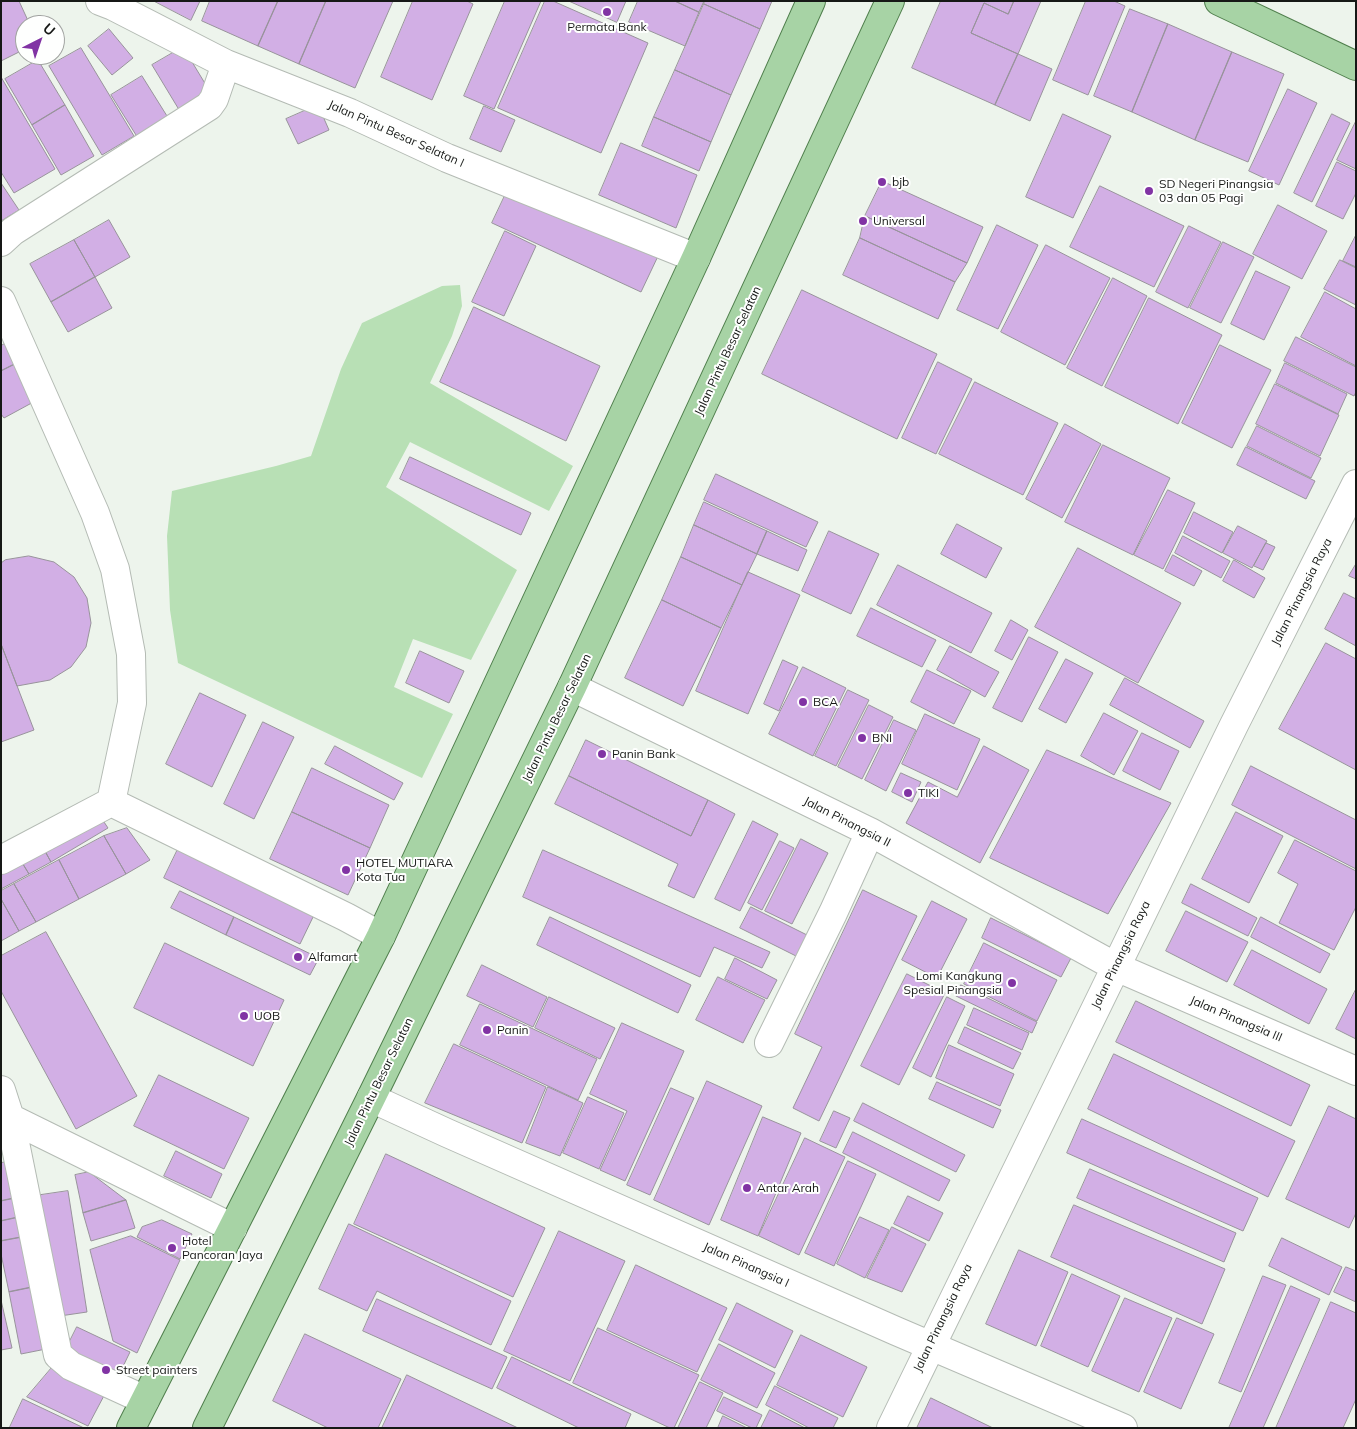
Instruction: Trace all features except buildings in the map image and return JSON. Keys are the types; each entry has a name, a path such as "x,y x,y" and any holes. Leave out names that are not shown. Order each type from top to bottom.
{"main road":[{"path":"131,1428 380,936 696,258 811,1"},
{"name":"Jalan Pintu Besar Selatan","path":"207,1428 572,688 890,1"},
{"path":"1219,1 1356,66"}],"street":[{"name":"Jalan Pintu Besar Selatan I","path":"100,1 226,64 350,113 447,158 696,258"},
{"path":"1,242 13,231 209,106 214,99 226,64"},
{"path":"1,301 96,513 116,569 131,654 132,703 111,802"},
{"name":"Jalan Pinangsia Raya","path":"890,1428 1234,725 1355,489"},
{"name":"Jalan Pinangsia II","path":"572,688 870,832 1116,967"},
{"path":"111,802 346,917 380,936"},
{"path":"1,860 111,802"},
{"path":"769,1044 870,832"},
{"name":"Jalan Pinangsia III","path":"1116,967 1356,1071"},
{"path":"1,1090 10,1118 58,1355 71,1366 145,1400"},
{"name":"Jalan Pinangsia I","path":"371,1098 930,1345 1068,1418 1123,1428"},
{"path":"10,1118 233,1228"}],"green space":[{"path":"460,285 462,306 452,336 430,383 573,466 549,511 410,442 386,487 517,570 471,660 413,639 394,687 453,714 422,778 178,663 170,610 167,536 172,491 311,456 341,369 362,323 442,286"}],"place":[{"name":"Permata Bank","path":"607,12"},
{"name":"bjb","path":"882,182"},
{"name":"SD Negeri Pinangsia 03 dan 05 Pagi","path":"1149,191"},
{"name":"Universal","path":"863,221"},
{"name":"BCA","path":"803,702"},
{"name":"BNI","path":"862,738"},
{"name":"Panin Bank","path":"602,754"},
{"name":"TIKI","path":"908,793"},
{"name":"HOTEL MUTIARA Kota Tua","path":"346,870"},
{"name":"Alfamart","path":"298,957"},
{"name":"Lomi Kangkung Spesial Pinangsia","path":"1012,983"},
{"name":"UOB","path":"244,1016"},
{"name":"Panin","path":"487,1030"},
{"name":"Antar Arah","path":"747,1188"},
{"name":"Hotel Pancoran Jaya","path":"172,1248"},
{"name":"Street painters","path":"106,1370"}]}
